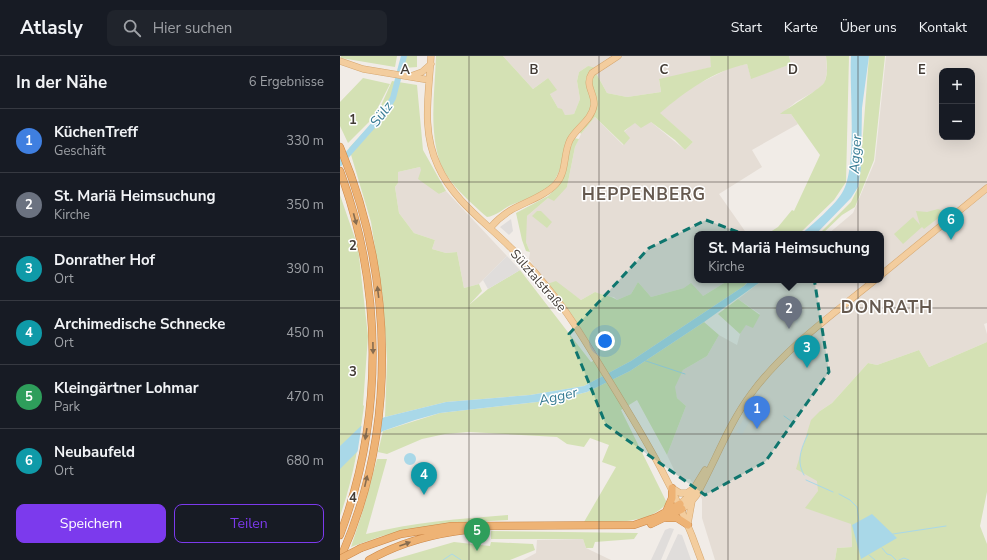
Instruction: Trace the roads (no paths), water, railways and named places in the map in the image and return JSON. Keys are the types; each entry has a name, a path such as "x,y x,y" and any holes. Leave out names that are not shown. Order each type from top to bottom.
{"highway":[{"path":"340,146 365,221 378,289 382,345 380,398 370,462 360,502 340,559"},
{"path":"340,171 358,230 368,285 373,353 371,402 360,466 340,535"},
{"path":"665,515 672,498 672,488"},
{"path":"340,559 361,548 387,538 452,526 626,526 646,522 665,515 681,506"},
{"path":"665,515 677,518 688,525"},
{"path":"369,560 398,547 430,536 484,526"}],"main road":[{"name":"Sülztalstraße","path":"431,56 427,124 430,145 437,165 455,193 511,247 546,286 569,316 626,408 672,488 681,506 702,560"},
{"path":"490,228 510,211 540,195 556,184 563,169 569,141 592,110 594,104 588,82 590,76 592,73 618,56"},
{"path":"340,61 363,69 429,80"},
{"path":"407,77 422,72 431,64"},
{"path":"884,273 987,188"},
{"path":"688,525 692,501 751,394 778,363 871,283"},
{"path":"672,488 683,494 694,488 721,446"},
{"path":"681,506 700,484 716,453"},
{"path":"681,506 692,501"}],"water":[{"name":"Agger","path":"851,56 869,56 862,108 861,168 858,187 851,198 819,231 804,231 839,198 847,181 850,166 852,128"},
{"name":"Agger","path":"747,283 759,283 704,322 630,371 587,392 555,400 440,413 415,420 383,431 357,452 340,469 340,446 361,426 385,417 446,402 530,395 584,386 631,361"},
{"path":"408,453 412,453 416,459 412,465 408,465 404,461 404,457"},
{"path":"872,514 897,538 861,559 852,525"}],"waterway":[{"name":"Sülz","path":"340,163 385,112 393,98 404,56"},
{"path":"643,360 685,374"},
{"path":"784,416 795,424"},
{"path":"804,475 800,465 800,455 808,434"},
{"path":"806,480 833,492"},
{"path":"839,494 850,500 857,507 859,521"},
{"path":"893,534 946,526"},
{"path":"882,548 887,554 891,555 896,560"},
{"path":"443,560 452,554 461,560"},
{"path":"869,555 875,560"},
{"path":"899,560 904,558 909,560"}],"place":[{"name":"Neubaufeld","path":"951,240"},
{"name":"St. Mariä Heimsuchung","path":"789,329"},
{"name":"Donrather Hof","path":"807,368"},
{"name":"KüchenTreff","path":"757,429"},
{"name":"Archimedische Schnecke","path":"424,495"},
{"name":"Kleingärtner Lohmar","path":"477,551"}],"district":[{"name":"HEPPENBERG","path":"644,194"},
{"name":"DONRATH","path":"887,307"}]}
